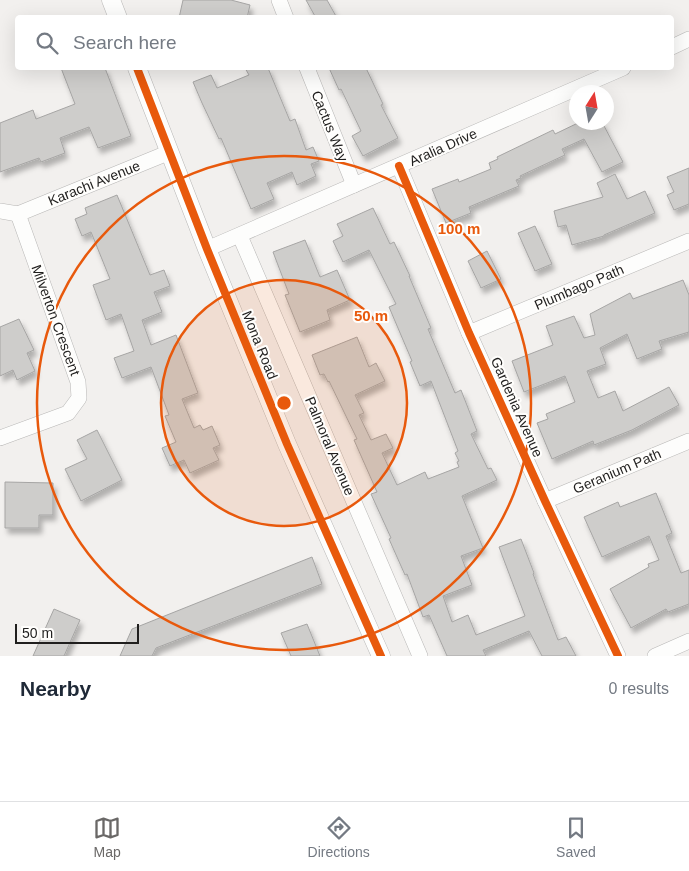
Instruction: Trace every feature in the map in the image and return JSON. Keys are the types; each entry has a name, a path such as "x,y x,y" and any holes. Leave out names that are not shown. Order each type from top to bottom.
{"street":[{"path":"111,0 117,15"},
{"path":"279,0 285,15"},
{"path":"674,46 689,39"},
{"name":"Mona Road","path":"138,70 207,249 287,444 381,656"},
{"name":"Cactus Way","path":"307,70 354,185"},
{"name":"Aralia Drive","path":"207,249 618,70"},
{"name":"Karachi Avenue","path":"18,214 170,152"},
{"name":"Gardenia Avenue","path":"399,166 469,333 618,656"},
{"path":"0,211 18,214"},
{"name":"Milverton Crescent","path":"0,438 68,413 79,398 78,382 18,214"},
{"name":"Palmoral Avenue","path":"240,236 420,656"},
{"name":"Plumbago Path","path":"469,333 689,241"},
{"name":"Geranium Path","path":"545,501 689,441"},
{"path":"655,656 689,641"}],"building":[{"path":"183,0 231,0 250,5 248,15 180,15"},
{"path":"306,0 327,0 335,15 314,15"},
{"path":"62,70 106,70 131,136 98,148 89,127 60,138 65,153 41,162 39,158 0,172 0,123 33,110 36,119 75,104"},
{"path":"246,70 269,70 290,121 295,119 306,150 313,147 319,161 311,164 316,176 297,185 292,172 267,183 274,199 251,209 221,138 219,139 193,82 211,75 217,88 249,75"},
{"path":"330,70 367,70 383,104 381,105 398,138 363,156 352,136 361,131 341,89 339,90"},
{"path":"569,127 569,130 606,130 623,162 602,172 584,139 562,149 565,155 520,176 521,178 516,180 519,186 469,207 471,213 446,223 432,189 458,179 459,182 491,169 489,163 498,159 497,157 553,130 555,134"},
{"path":"689,168 689,204 674,210 667,195 674,192 667,177"},
{"path":"615,174 627,199 645,191 655,213 604,236 572,245 566,225 558,227 554,211 603,197 597,183"},
{"path":"117,195 150,275 164,270 170,286 154,292 162,312 142,320 151,345 176,335 198,393 182,399 194,428 200,425 203,430 212,426 220,445 213,448 219,460 190,473 184,460 170,466 162,448 176,442 165,416 169,415 151,367 122,378 114,358 134,351 121,314 106,320 93,285 110,279 91,232 82,236 75,219 87,214 85,208"},
{"path":"373,208 390,244 394,242 410,276 431,328 428,329 455,393 461,390 477,431 471,434 488,469 491,468 497,480 462,496 483,548 461,556 472,585 443,596 452,622 468,615 476,635 525,616 499,547 521,539 558,640 566,637 576,656 542,656 529,631 483,650 486,656 447,656 429,615 423,617 407,574 405,575 371,494 377,492 354,440 357,439 329,381 324,374 320,375 312,355 357,337 369,367 376,363 385,381 355,395 364,413 359,415 371,440 386,434 393,448 382,453 397,485 425,472 428,479 459,467 457,462 459,461 455,453 458,451 431,381 420,386 410,362 412,361 389,307 396,304 369,250 343,262 333,241 343,236 337,224"},
{"path":"535,226 552,264 535,271 518,233"},
{"path":"305,240 320,277 337,270 350,300 327,310 330,320 300,332 285,295 289,294 273,252"},
{"path":"487,251 501,279 481,288 468,261"},
{"path":"683,280 689,295 689,332 659,341 662,349 637,359 627,334 600,348 606,364 587,371 598,398 615,391 623,411 669,387 679,405 632,430 594,445 593,441 552,459 537,423 548,419 546,414 575,402 565,376 524,392 512,361 553,345 546,326 574,316 584,338 595,335 590,314 630,293 633,299"},
{"path":"19,319 34,350 27,353 35,371 17,380 13,370 0,376 0,327"},
{"path":"97,430 122,480 81,501 65,469 87,459 77,440"},
{"path":"5,482 53,483 53,515 39,515 39,528 5,528"},
{"path":"656,493 672,533 666,536 681,573 689,570 689,604 668,612 666,609 631,628 610,589 649,567 648,564 659,560 649,536 602,557 584,517 618,502 620,507"},
{"path":"312,557 322,584 156,648 152,656 120,656 132,629"},
{"path":"54,609 80,620 64,656 33,656"},
{"path":"307,624 320,656 291,656 281,633"}],"cycle path":[{"path":"138,70 207,249 287,444 381,656"},
{"path":"399,166 469,333 618,656"}]}
